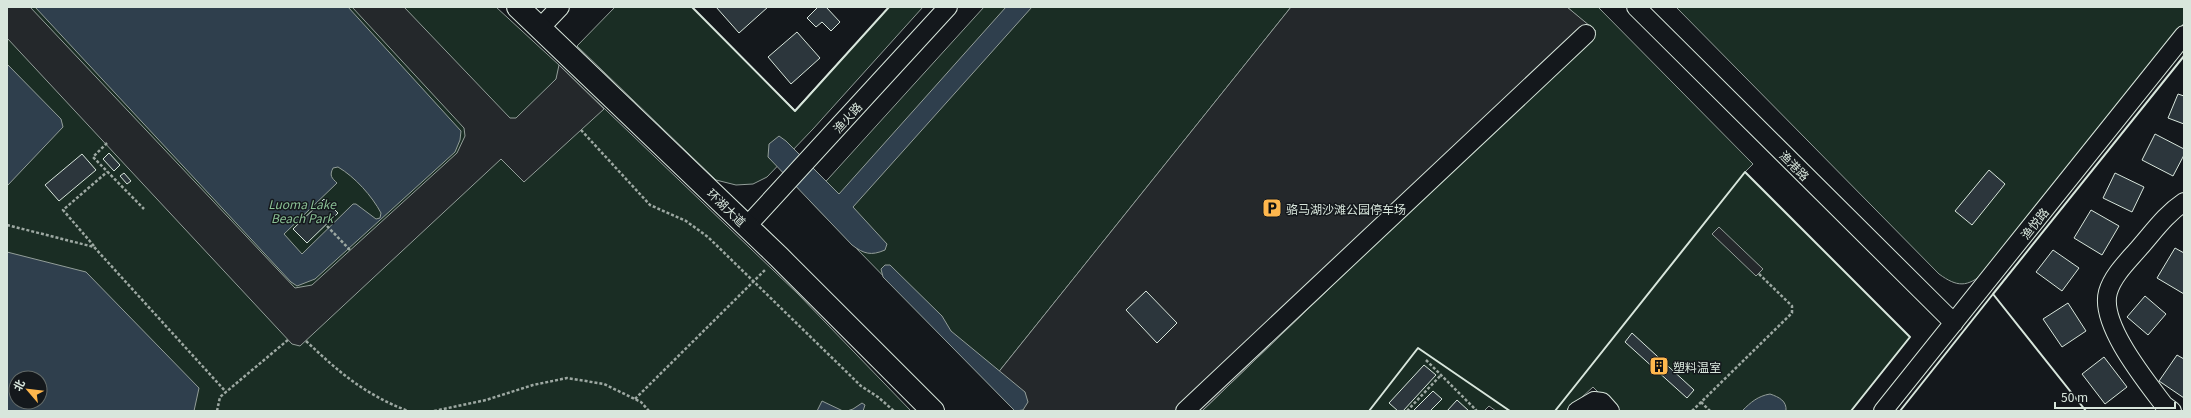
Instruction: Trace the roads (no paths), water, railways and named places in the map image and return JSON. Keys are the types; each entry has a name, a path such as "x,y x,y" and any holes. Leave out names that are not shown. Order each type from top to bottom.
{"main road":[{"name":"环湖大道","path":"518,7 779,257 933,411"}],"street":[{"path":"540,28 560,7"},
{"name":"渔火路","path":"747,226 948,7"},
{"name":"渔港路","path":"1636,7 1954,323"},
{"path":"1185,411 1586,34"},
{"name":"渔悦路","path":"1883,411 2184,35"},
{"path":"2172,411 2164,405 2126,354 2110,316 2108,293 2120,271 2171,211 2184,202"},
{"path":"1577,411 1594,401 1602,402 1610,411"}],"water":[{"path":"35,7 348,7 461,131 460,140 455,152 315,279 297,286 291,282","holes":["338,167 357,181 373,200 381,213 380,218 376,219 356,204 353,204 302,254 284,234 337,183 332,177 331,173 333,168"]},
{"path":"1006,7 1032,7 853,207 887,244 885,250 876,253 864,252 856,248 768,157 769,144 779,136 786,141 839,194"},
{"path":"7,64 61,119 63,127 7,186"},
{"path":"7,252 86,272 199,388 194,411 7,411"},
{"path":"885,265 890,265 942,316 951,331 1025,392 1028,402 1023,410 1015,411 883,277 881,269"},
{"path":"1770,394 1784,402 1786,411 1742,411 1755,400"},
{"path":"822,401 843,411 817,411"},
{"path":"862,403 865,405 863,411 847,411 853,409"}],"place":[{"name":"骆马湖沙滩公园停车场","path":"1272,208"},
{"name":"塑料温室","path":"1659,366"}],"park label":[{"name":"Luoma Lake Beach Park","path":"302,210"}]}
